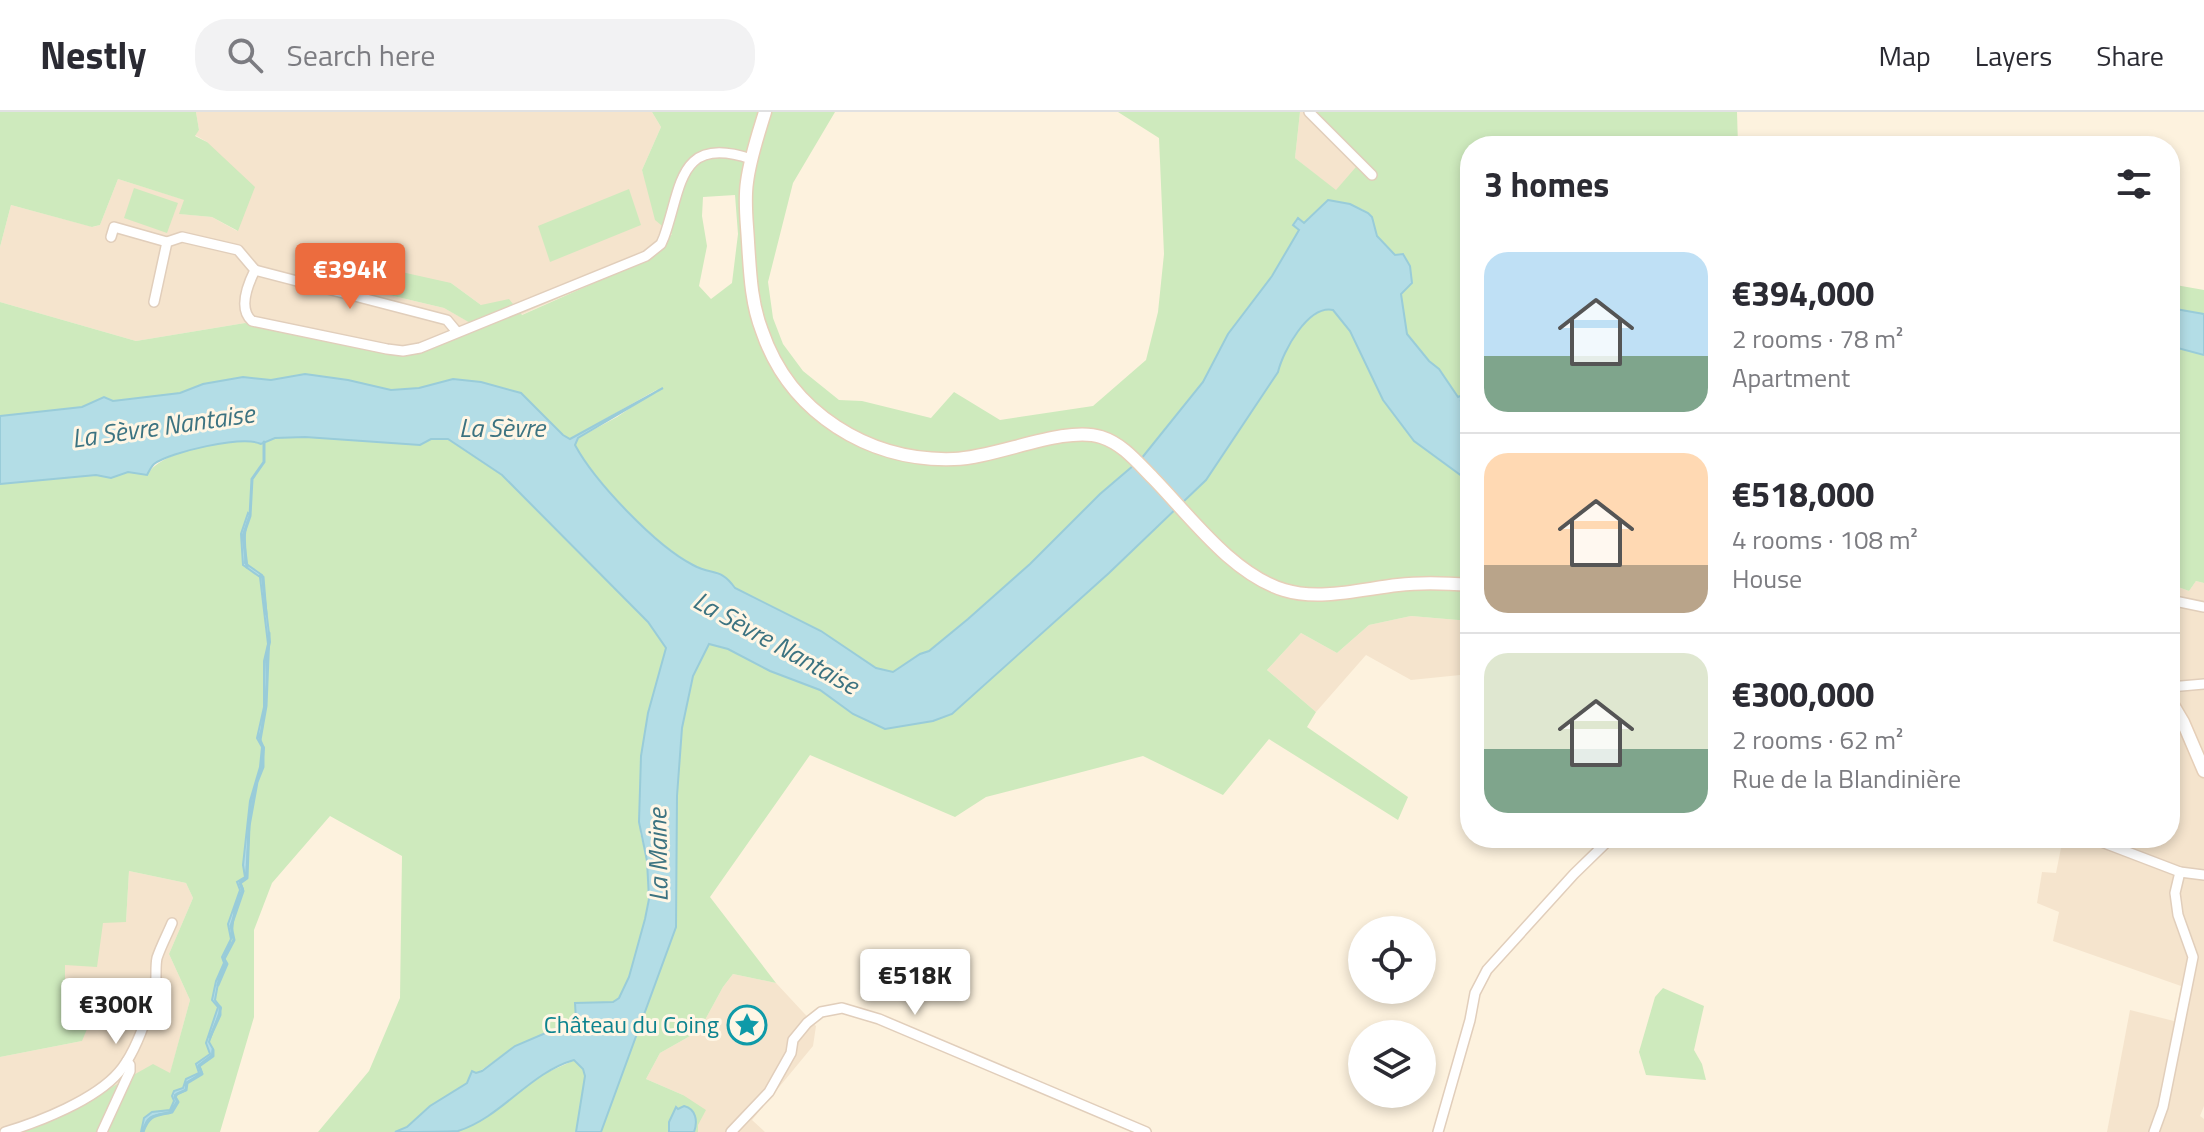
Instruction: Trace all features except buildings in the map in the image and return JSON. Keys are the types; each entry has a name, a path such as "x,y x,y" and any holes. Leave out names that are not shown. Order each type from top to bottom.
{"main road":[{"path":"765,112 751,159 746,210 757,318 768,347 786,379 823,419 865,444 917,458 979,457 1079,434 1102,437 1128,453 1242,568 1264,583 1288,592 1317,594 1431,583 1460,584"},
{"path":"2180,717 2204,771"}],"street":[{"path":"1309,112 1372,175"},
{"path":"255,270 244,309 246,317 252,321 403,351 420,348 646,256 664,237 679,183 691,163 715,152 751,159"},
{"path":"111,237 114,227 167,242 182,237 238,250 255,270 447,320 457,332"},
{"path":"154,302 167,242"},
{"path":"2180,602 2204,607"},
{"path":"2180,686 2204,684"},
{"path":"1438,1132 1467,1033 1475,993 1487,970 1601,848"},
{"path":"2117,848 2180,872 2204,875"},
{"path":"2154,1132 2163,1107 2193,957 2178,915 2175,893 2180,872"},
{"path":"5,1132 83,1098 106,1083 127,1061 155,988 156,960 172,923"},
{"path":"734,1130 769,1092 791,1053 793,1040 807,1023 821,1012 842,1008 879,1019 1146,1132"},
{"path":"102,1132 130,1071 127,1061"}],"shaded area":[{"path":"196,112 652,112 661,127 642,170 661,223 672,234 648,259 521,315 481,305 451,283 368,290 444,308 480,328 406,355 245,323 136,341 0,302 0,247 11,205 93,227 100,225 118,179 185,200 180,214 212,217 237,231 207,142 195,135 199,130"},
{"path":"1300,112 1315,112 1363,160 1336,191 1295,158"},
{"path":"2196,581 2204,583 2204,1106 2200,1116 2204,1119 2204,1132 2107,1132 2130,1010 2174,1021 2181,986 2053,941 2059,912 2037,903 2042,872 2056,873 2061,848 2180,848 2180,588 2189,591"},
{"path":"1411,616 1460,620 1460,675 1411,680 1366,655 1316,712 1267,670 1301,633 1337,653 1369,625"},
{"path":"129,871 186,883 193,898 169,954 190,1000 170,1074 73,1109 21,1132 0,1132 0,1057 82,1041 64,984 65,964 103,922 126,922"},
{"path":"733,974 776,983 816,1026 813,1046 752,1120 765,1132 698,1132 698,1125 683,1095 646,1079 660,1053 699,1031"}],"green space":[{"path":"0,112 196,112 199,130 195,136 207,142 255,187 238,231 212,217 179,214 184,200 118,179 100,225 92,227 11,205 0,247"},
{"path":"652,112 835,112 793,183 768,282 773,318 783,344 803,371 839,400 862,401 931,418 954,392 1000,420 1093,406 1146,360 1158,312 1164,254 1159,138 1118,112 1300,112 1295,158 1336,190 1362,160 1315,112 1737,112 1738,136 1460,136 1460,402 1439,369 1407,334 1395,255 1377,236 1372,217 1362,209 1328,200 1304,223 1293,225 1300,230 1272,276 1228,334 1203,382 1141,459 968,619 929,651 893,672 876,668 821,631 678,555 611,494 575,445 578,438 617,417 658,389 570,439 453,379 419,388 391,390 305,374 271,380 243,377 203,384 180,393 113,401 104,397 82,407 0,416 0,302 136,341 245,323 406,355 479,328 444,308 368,290 370,265 451,283 481,305 509,299 522,315 648,259 672,234 655,220 642,170 661,127","holes":["735,195 738,234 732,283 711,299 699,286 707,246 702,216 703,197"]},
{"path":"134,188 178,203 167,233 124,218"},
{"path":"629,189 641,225 550,262 538,226"},
{"path":"2180,286 2204,290 2204,314 2180,310"},
{"path":"1325,309 1333,310 1350,331 1383,400 1414,441 1460,475 1460,620 1411,616 1369,625 1337,653 1301,633 1267,670 1316,712 1307,727 1408,797 1398,820 1269,739 1223,795 1143,756 986,797 955,817 810,755 710,897 776,983 733,974 699,1031 660,1053 646,1079 683,1095 706,1110 698,1132 601,1132 676,927 677,796 682,727 693,676 709,643 820,690 853,714 885,729 923,723 952,714 1109,573 1206,480 1278,372 1295,336"},
{"path":"2180,349 2204,355 2204,583 2196,581 2189,591 2180,588"},
{"path":"305,437 420,445 431,439 448,439 502,475 648,622 666,647 648,713 641,756 640,832 647,861 649,899 629,977 619,998 613,1002 576,1003 576,1020 515,1046 467,1083 430,1106 407,1127 395,1132 318,1132 369,1071 400,998 402,856 330,816 272,883 254,930 254,1017 220,1132 21,1132 73,1109 153,1064 170,1073 190,1000 169,954 193,898 186,883 129,871 126,922 103,923 97,967 65,965 65,984 100,998 82,1041 0,1057 0,484 96,475 111,478 128,472 147,475 174,455 196,448 244,440"},
{"path":"1663,988 1704,1006 1694,1050 1706,1080 1646,1075 1639,1052 1655,997"},
{"path":"575,1060 585,1076 576,1132 456,1132 490,1115 539,1076"}],"water":[{"path":"1328,200 1350,204 1372,217 1377,236 1395,255 1403,254 1410,266 1412,283 1401,294 1407,334 1460,396 1460,475 1414,441 1383,400 1350,331 1333,310 1324,310 1298,331 1278,372 1206,480 1109,573 952,714 933,721 885,729 853,714 820,690 770,671 728,649 709,644 693,676 682,728 677,796 676,927 601,1132 576,1132 585,1076 574,1060 543,1075 488,1116 458,1131 395,1132 407,1127 430,1106 467,1083 472,1071 482,1071 515,1046 576,1020 575,1003 613,1002 619,998 629,977 649,899 647,861 639,822 641,756 648,713 666,648 648,622 502,475 448,439 431,439 420,445 305,437 275,438 261,444 223,443 162,459 154,464 147,475 128,472 111,478 96,475 0,484 0,416 82,407 104,397 113,401 180,393 203,384 243,377 271,380 305,374 391,390 419,388 453,379 481,382 521,393 570,439 663,388 578,438 575,445 597,477 628,512 678,556 720,574 735,588 821,631 876,668 893,672 929,651 968,619 1141,459 1203,382 1228,334 1272,276 1299,230 1293,225 1298,218 1304,223"},
{"path":"2180,310 2204,314 2204,355 2180,349"},
{"path":"248,513 245,563 262,575 270,642 262,729 259,737 264,748 262,766 251,802 246,877 240,882 243,889 235,908 231,939 228,924 240,890 237,882 245,877 243,865 250,801 260,767 262,747 257,738 264,707 264,661 268,644 260,577 243,565 241,534"},
{"path":"231,940 215,1000 221,1008 209,1042 212,1055 199,1065 202,1073 186,1083 186,1090 175,1095 177,1101 170,1113 152,1116 141,1132 144,1118 152,1112 170,1110 174,1091 183,1088 186,1079 199,1073 196,1064 210,1054 206,1043 218,1007 212,1000 216,981 224,963 222,957"},
{"path":"684,1106 695,1116 694,1132 669,1132 669,1122 676,1107"}],"waterway":[{"path":"247,567 243,536 250,516 252,479 264,462 264,442"},
{"path":"260,576 263,577 266,614"},
{"path":"260,740 266,706 269,633"},
{"path":"218,985 227,964 224,959 234,940 231,926 243,891 240,883 247,878 249,826 263,767 263,747"},
{"path":"210,1037 220,1015 220,1007"},
{"path":"143,1132 151,1119 172,1112 178,1102 175,1097 186,1090 187,1083 202,1074 199,1066 213,1056 213,1050"}],"place":[{"name":"Château du Coing","path":"747,1025"}],"water label":[{"name":"La Sèvre Nantaise","path":"163,426"},
{"name":"La Sèvre","path":"502,428"},
{"name":"La Sèvre Nantaise","path":"776,643"},
{"name":"La Maine","path":"658,855"}]}
